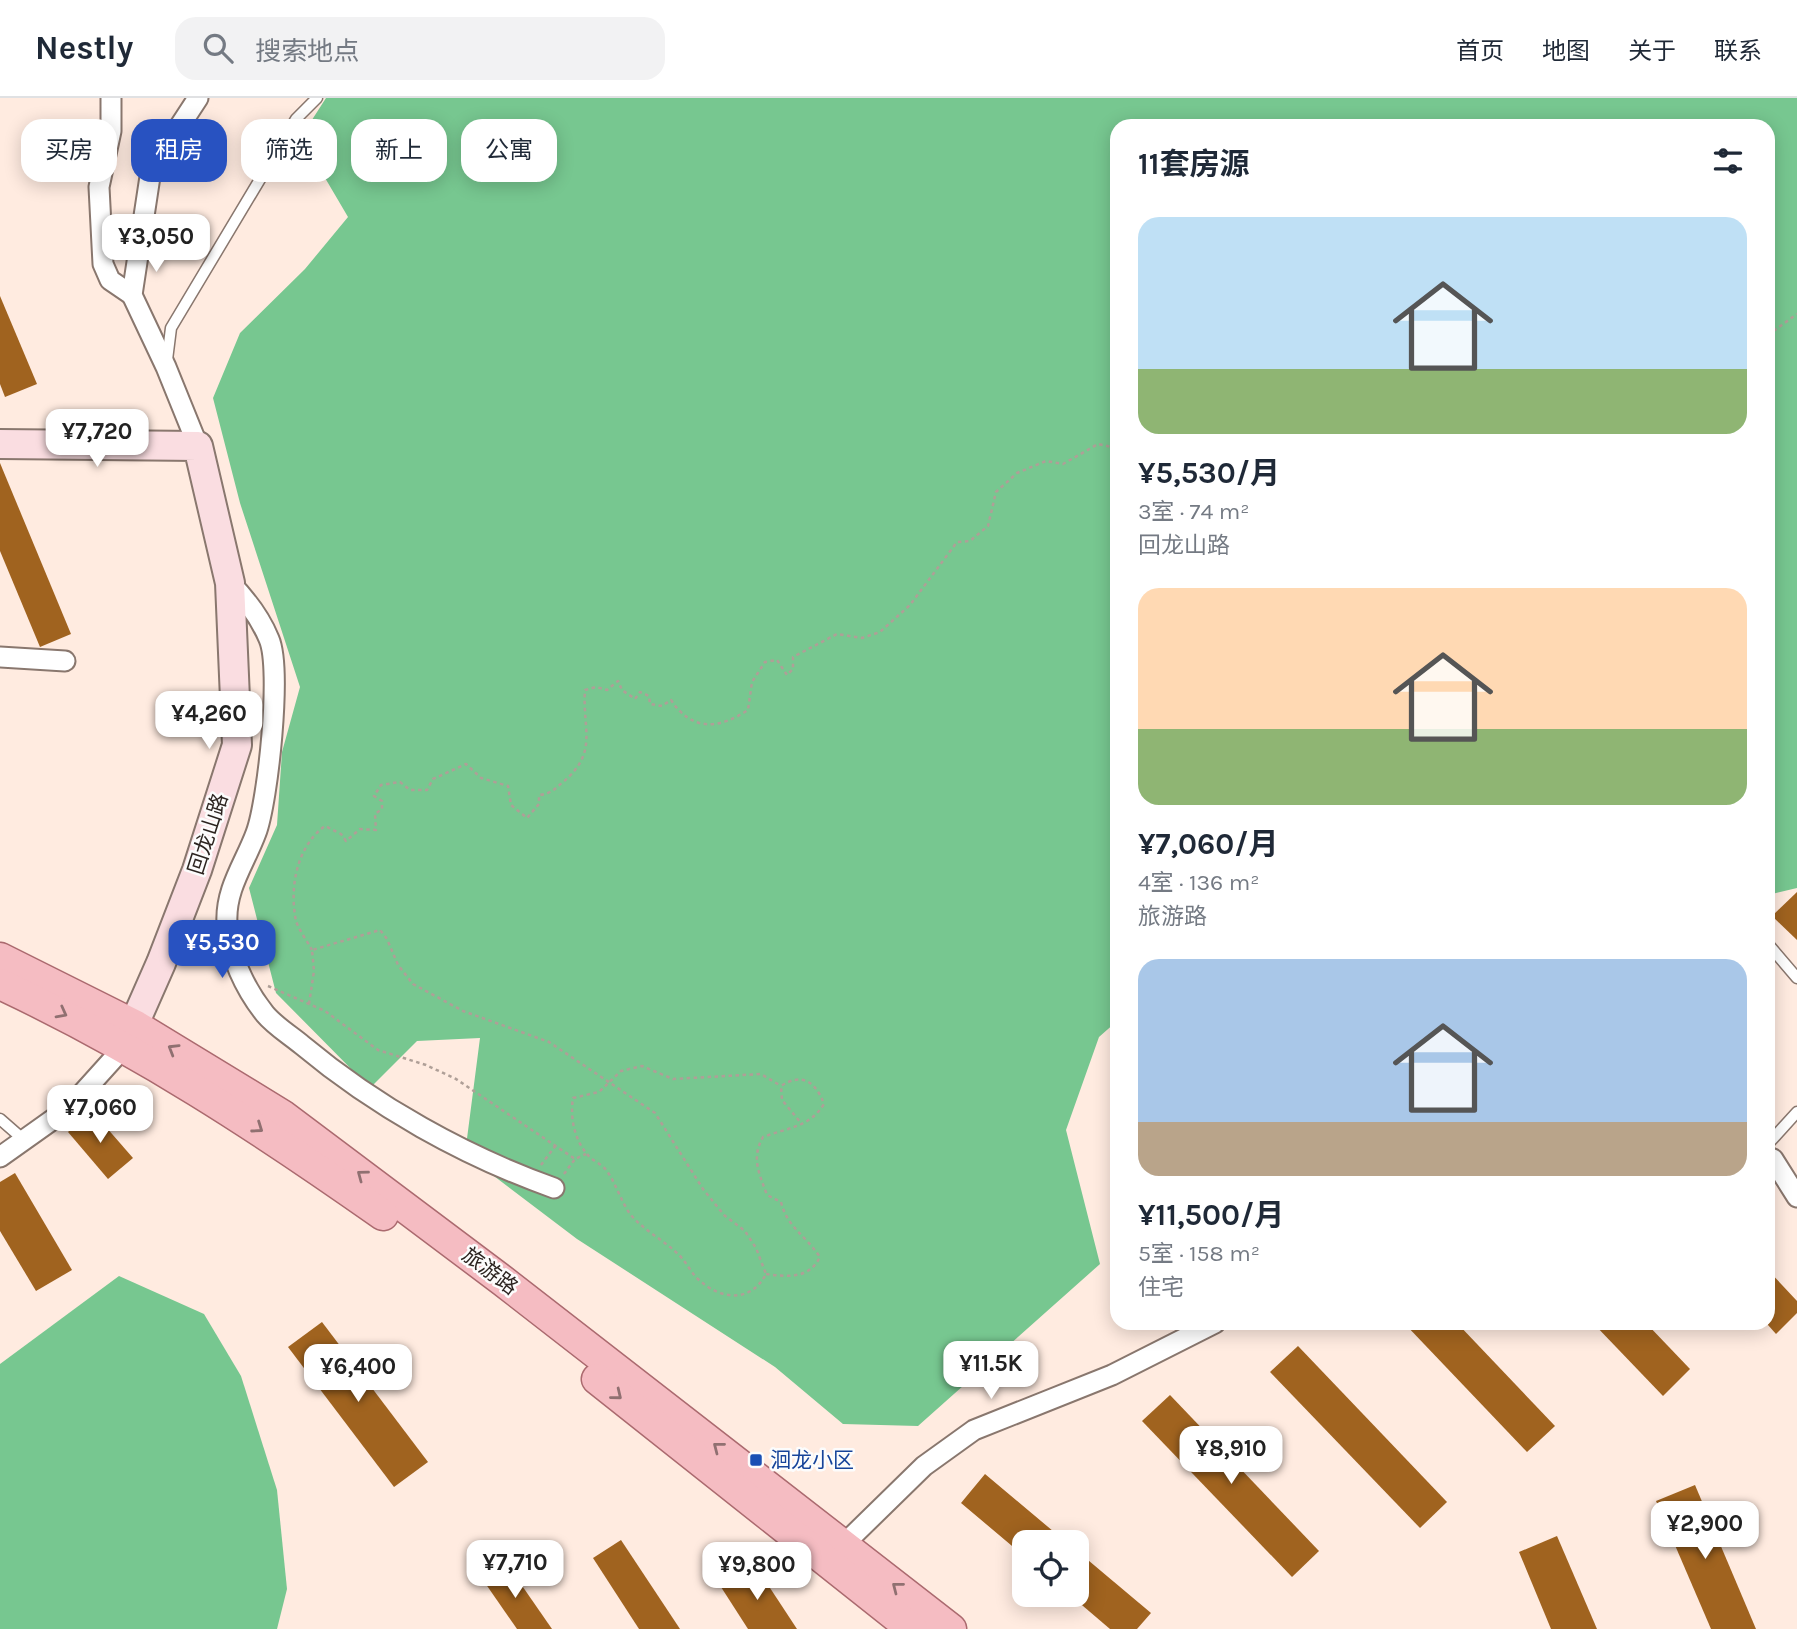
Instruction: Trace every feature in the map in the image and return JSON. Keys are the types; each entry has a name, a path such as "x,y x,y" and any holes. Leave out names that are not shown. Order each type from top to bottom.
{"main road":[{"name":"旅游路","path":"0,958 130,1037 282,1115 503,1281 835,1554 912,1629"},
{"name":"旅游路","path":"0,984 130,1037"},
{"name":"旅游路","path":"835,1554 951,1629"}],"street":[{"path":"0,443 198,446 166,367 132,295 110,280 103,264 99,187 111,131 111,98"},
{"path":"132,295 151,170 198,98"},
{"name":"回龙山路","path":"130,1037 197,870 237,745 230,583 198,446"},
{"path":"230,583 249,602 270,641 273,682 268,770 257,832 234,878 227,921 233,957 266,1015 338,1075 404,1116 507,1171 554,1188"},
{"path":"0,657 65,661"},
{"path":"0,1157 69,1108 130,1037"},
{"path":"1775,1162 1797,1197"},
{"path":"835,1554 924,1466 974,1430 1112,1375 1201,1330"}],"lane":[{"path":"166,367 171,328 296,119 317,98"},
{"path":"1775,952 1797,978"},
{"path":"1775,1136 1797,1112"},
{"path":"0,1119 24,1140"}],"path":[{"path":"1775,330 1797,314"},
{"path":"309,1004 314,971 312,950 296,921 295,877 301,854 312,835 325,826 341,834 346,841 360,829 376,830 375,814 383,809 382,801 374,796 381,785 400,782 410,790 427,790 433,779 466,764 481,778 508,786 511,806 527,818 539,804 539,795 549,794 565,781 585,757 588,729 585,690 596,687 607,690 618,681 622,690 635,699 640,692 649,695 650,704 662,706 671,700 682,717 691,722 727,724 748,710 752,682 765,662 777,660 787,675 793,669 793,656 837,634 862,638 880,632 910,605 957,542 970,541 988,526 996,492 1017,473 1046,461 1063,464 1098,444 1110,447"},
{"path":"312,950 380,930 387,939 398,965 414,984 463,1011 549,1042 611,1084 655,1113 703,1189 724,1215 745,1231 757,1248 766,1274 761,1284 748,1293 733,1297 714,1292 697,1279 679,1254 651,1234 630,1213 606,1169 586,1154 571,1113 573,1098 599,1092 611,1084 621,1071 642,1066 673,1079 761,1074 782,1086"},
{"path":"248,985 262,984 309,1004 345,1024 378,1050 426,1065 456,1079 575,1159 586,1154"},
{"path":"766,1274 794,1278 816,1266 820,1256 806,1236 786,1220 781,1202 767,1195 756,1166 756,1150 763,1137 796,1129 801,1123 816,1117 824,1104 818,1088 806,1079 794,1078 782,1086"},
{"path":"782,1086 782,1100 801,1123"},
{"path":"531,1180 556,1145"}],"green space":[{"path":"326,98 1797,98 1797,888 1775,893 1775,119 1110,119 1110,1027 1099,1037 1066,1130 1100,1264 918,1426 843,1424 775,1367 577,1239 465,1154 480,1038 417,1041 370,1088 276,993 249,888 277,825 282,752 300,687 240,503 213,398 240,333 305,269 348,217 327,182 337,182 337,119 313,119"},
{"path":"119,1276 204,1314 241,1376 277,1490 287,1589 277,1629 0,1629 0,1364"}],"building":[{"path":"0,296 37,384 5,397 0,384"},
{"path":"0,463 71,634 40,647 0,551"},
{"path":"1797,892 1797,940 1775,919 1775,913"},
{"path":"92,1111 133,1158 108,1179 68,1132"},
{"path":"15,1173 72,1270 36,1291 0,1231 0,1182"},
{"path":"1775,1277 1797,1301 1797,1313 1776,1334 1772,1330 1775,1330"},
{"path":"322,1322 428,1462 394,1487 288,1347"},
{"path":"1411,1330 1464,1330 1555,1426 1527,1452"},
{"path":"1600,1330 1653,1330 1690,1369 1663,1396"},
{"path":"1298,1346 1447,1502 1420,1528 1270,1372"},
{"path":"1170,1395 1319,1551 1292,1577 1142,1421"},
{"path":"985,1474 1052,1530 1012,1530 1012,1546 961,1503"},
{"path":"1695,1485 1756,1629 1711,1629 1656,1501"},
{"path":"1557,1536 1597,1629 1551,1629 1519,1552"},
{"path":"621,1540 680,1629 639,1629 593,1558"},
{"path":"1089,1561 1151,1613 1137,1629 1110,1629 1084,1607 1089,1607"},
{"path":"507,1564 552,1629 517,1629 483,1580"},
{"path":"755,1565 797,1629 748,1629 721,1587"}],"place":[{"name":"洄龙小区","path":"756,1460"}]}
